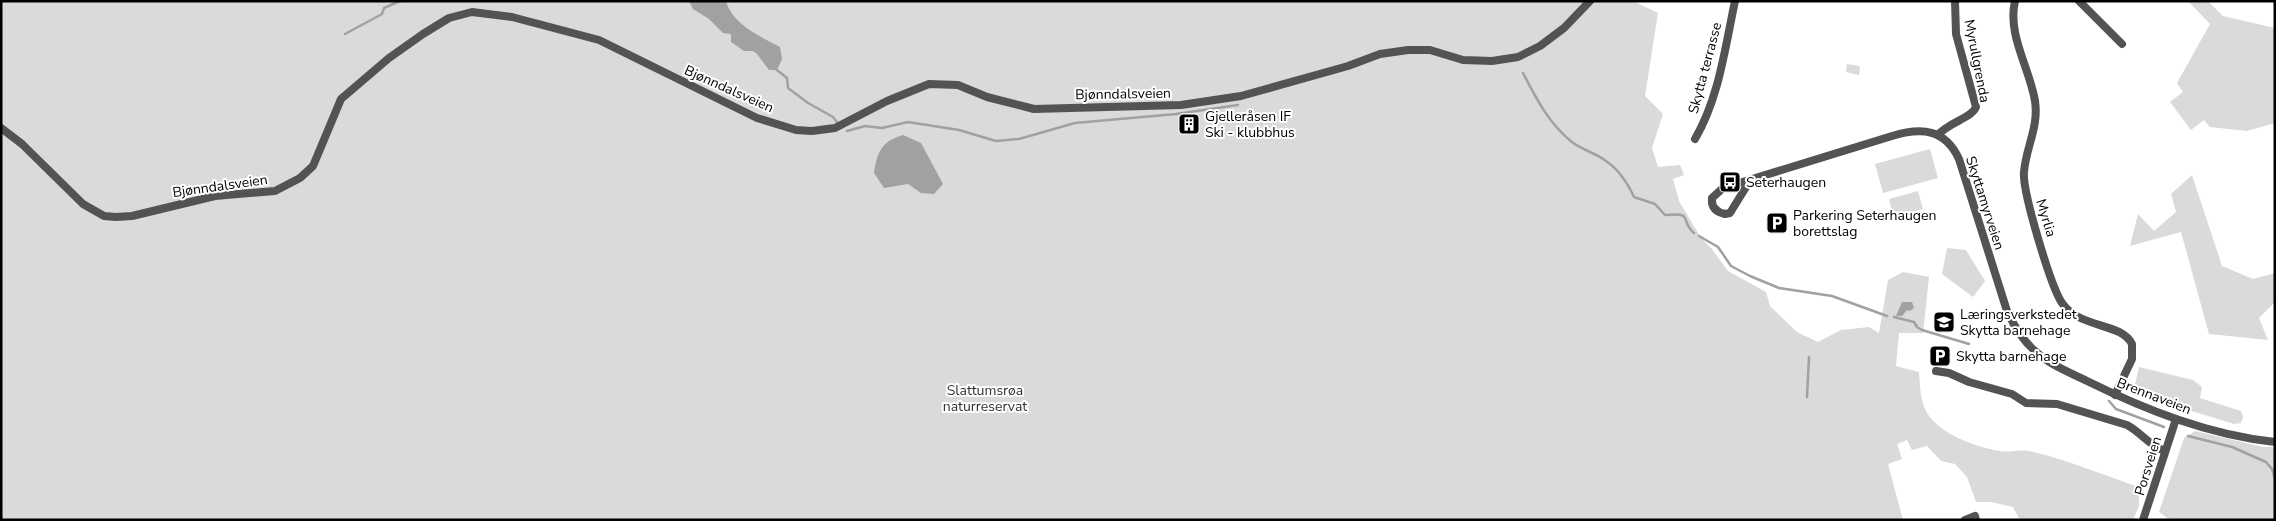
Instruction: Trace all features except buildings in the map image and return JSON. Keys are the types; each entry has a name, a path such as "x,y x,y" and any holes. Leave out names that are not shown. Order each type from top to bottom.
{"street":[{"name":"Bjønndalsveien","path":"1,128 22,144 83,204 104,216 132,216 215,196 275,190 300,178 313,166 341,99 389,58 423,34 449,18 472,12 512,17 599,40 757,118 796,130 812,131 835,128 887,100 929,84 958,85 987,97 1034,109 1181,105 1241,96 1348,66 1380,54 1408,50 1430,50 1463,60 1492,61 1518,57 1540,46 1564,28 1590,1"},
{"name":"Skytta terrasse","path":"1694,139 1704,121 1715,92 1735,1"},
{"name":"Myrullgrenda","path":"1938,135 1949,124 1971,114 1976,107 1956,34 1955,1"},
{"name":"Myrlia","path":"2015,1 2015,29 2033,93 2036,111 2035,127 2024,173 2026,196 2054,287 2061,302 2075,316 2122,333 2132,344 2132,359 2115,395"},
{"path":"2079,1 2122,44"},
{"path":"1751,179 1730,213 1725,214 1716,210 1712,201 1718,191 1751,179 1906,132 1922,130 1938,135"},
{"name":"Skyttamyrveien","path":"1938,135 1949,144 1959,160 2007,311 2019,333 2034,351"},
{"name":"Brennaveien","path":"2034,351 2059,368 2115,395 2176,419 2232,435 2275,442"},
{"path":"1936,371 1943,371 1975,384 2012,394 2026,403 2057,404 2127,425 2137,431 2150,445 2165,451"},
{"name":"Porsveien","path":"2144,520 2176,419"},
{"path":"1965,520 1975,516 1976,520"}],"green space":[{"name":"Slattumsrøa naturreservat","path":"1,1 1633,1 1658,13 1645,96 1663,114 1652,148 1658,167 1680,165 1684,175 1673,179 1679,201 1701,238 1728,271 1766,292 1770,306 1797,332 1818,342 1841,330 1869,327 1879,333 1888,280 1903,272 1929,277 1923,333 1899,333 1896,366 1919,372 1923,404 1933,421 1950,434 1970,443 2004,451 2024,450 2034,452 2139,487 2139,506 2133,520 2020,520 2013,507 1991,502 1976,502 1967,477 1955,464 1941,461 1927,446 1912,450 1907,440 1897,444 1902,459 1888,464 1903,520 1,520"},
{"path":"2188,1 2208,1 2223,16 2275,28 2275,123 2247,131 2210,127 2204,120 2191,130 2170,102 2183,92 2177,83 2210,24"},
{"path":"1847,64 1860,66 1859,75 1846,72"},
{"path":"1930,149 1938,178 1883,193 1875,164"},
{"path":"2192,175 2222,266 2253,279 2275,273 2275,302 2259,318 2268,340 2209,334 2181,232 2130,246 2138,214 2154,231 2176,212 2171,194"},
{"path":"1918,191 1923,209 1893,217 1889,199"},
{"path":"1947,248 1966,250 1985,281 1973,297 1942,274"},
{"path":"2139,367 2193,380 2202,387 2200,398 2241,411 2243,417 2241,423 2234,424 2133,393"},
{"path":"2195,431 2263,447 2275,447 2275,520 2170,520 2159,512 2184,438"}],"shaded area":[{"path":"689,1 726,1 735,17 748,29 780,47 782,59 777,70 769,70 753,51 744,51 731,42 731,34 723,33 709,19 693,9"},
{"path":"903,135 921,143 943,184 934,194 921,193 908,184 884,188 874,173 879,153 885,144"},
{"path":"1902,302 1912,302 1914,308 1910,311 1907,310 1902,316 1896,316"}],"waterway":[{"path":"345,34 382,14 384,8 400,1"},
{"path":"777,70 787,78 788,88 808,103 833,117 837,122"},
{"path":"1523,73 1544,110 1564,135 1576,145 1598,156 1615,168 1634,197 1655,204 1665,215 1683,216 1694,233"},
{"path":"847,131 865,126 882,128 908,122 959,130 996,141 1019,139 1075,123 1176,114 1238,105"},
{"path":"1699,236 1718,247 1731,266 1750,276 1779,288 1832,296 1887,316"},
{"path":"1894,317 1914,322 1922,330 1969,344"},
{"path":"1807,397 1809,357"},
{"path":"2109,401 2116,409 2164,427"},
{"path":"2188,436 2232,447 2266,462 2272,469 2275,479"}],"place":[{"name":"Gjelleråsen IF Ski - klubbhus","path":"1189,124"},
{"name":"Seterhaugen","path":"1730,182"},
{"name":"Parkering Seterhaugen borettslag","path":"1777,223"},
{"name":"Læringsverkstedet Skytta barnehage","path":"1944,322"},
{"name":"Skytta barnehage","path":"1940,356"}]}
